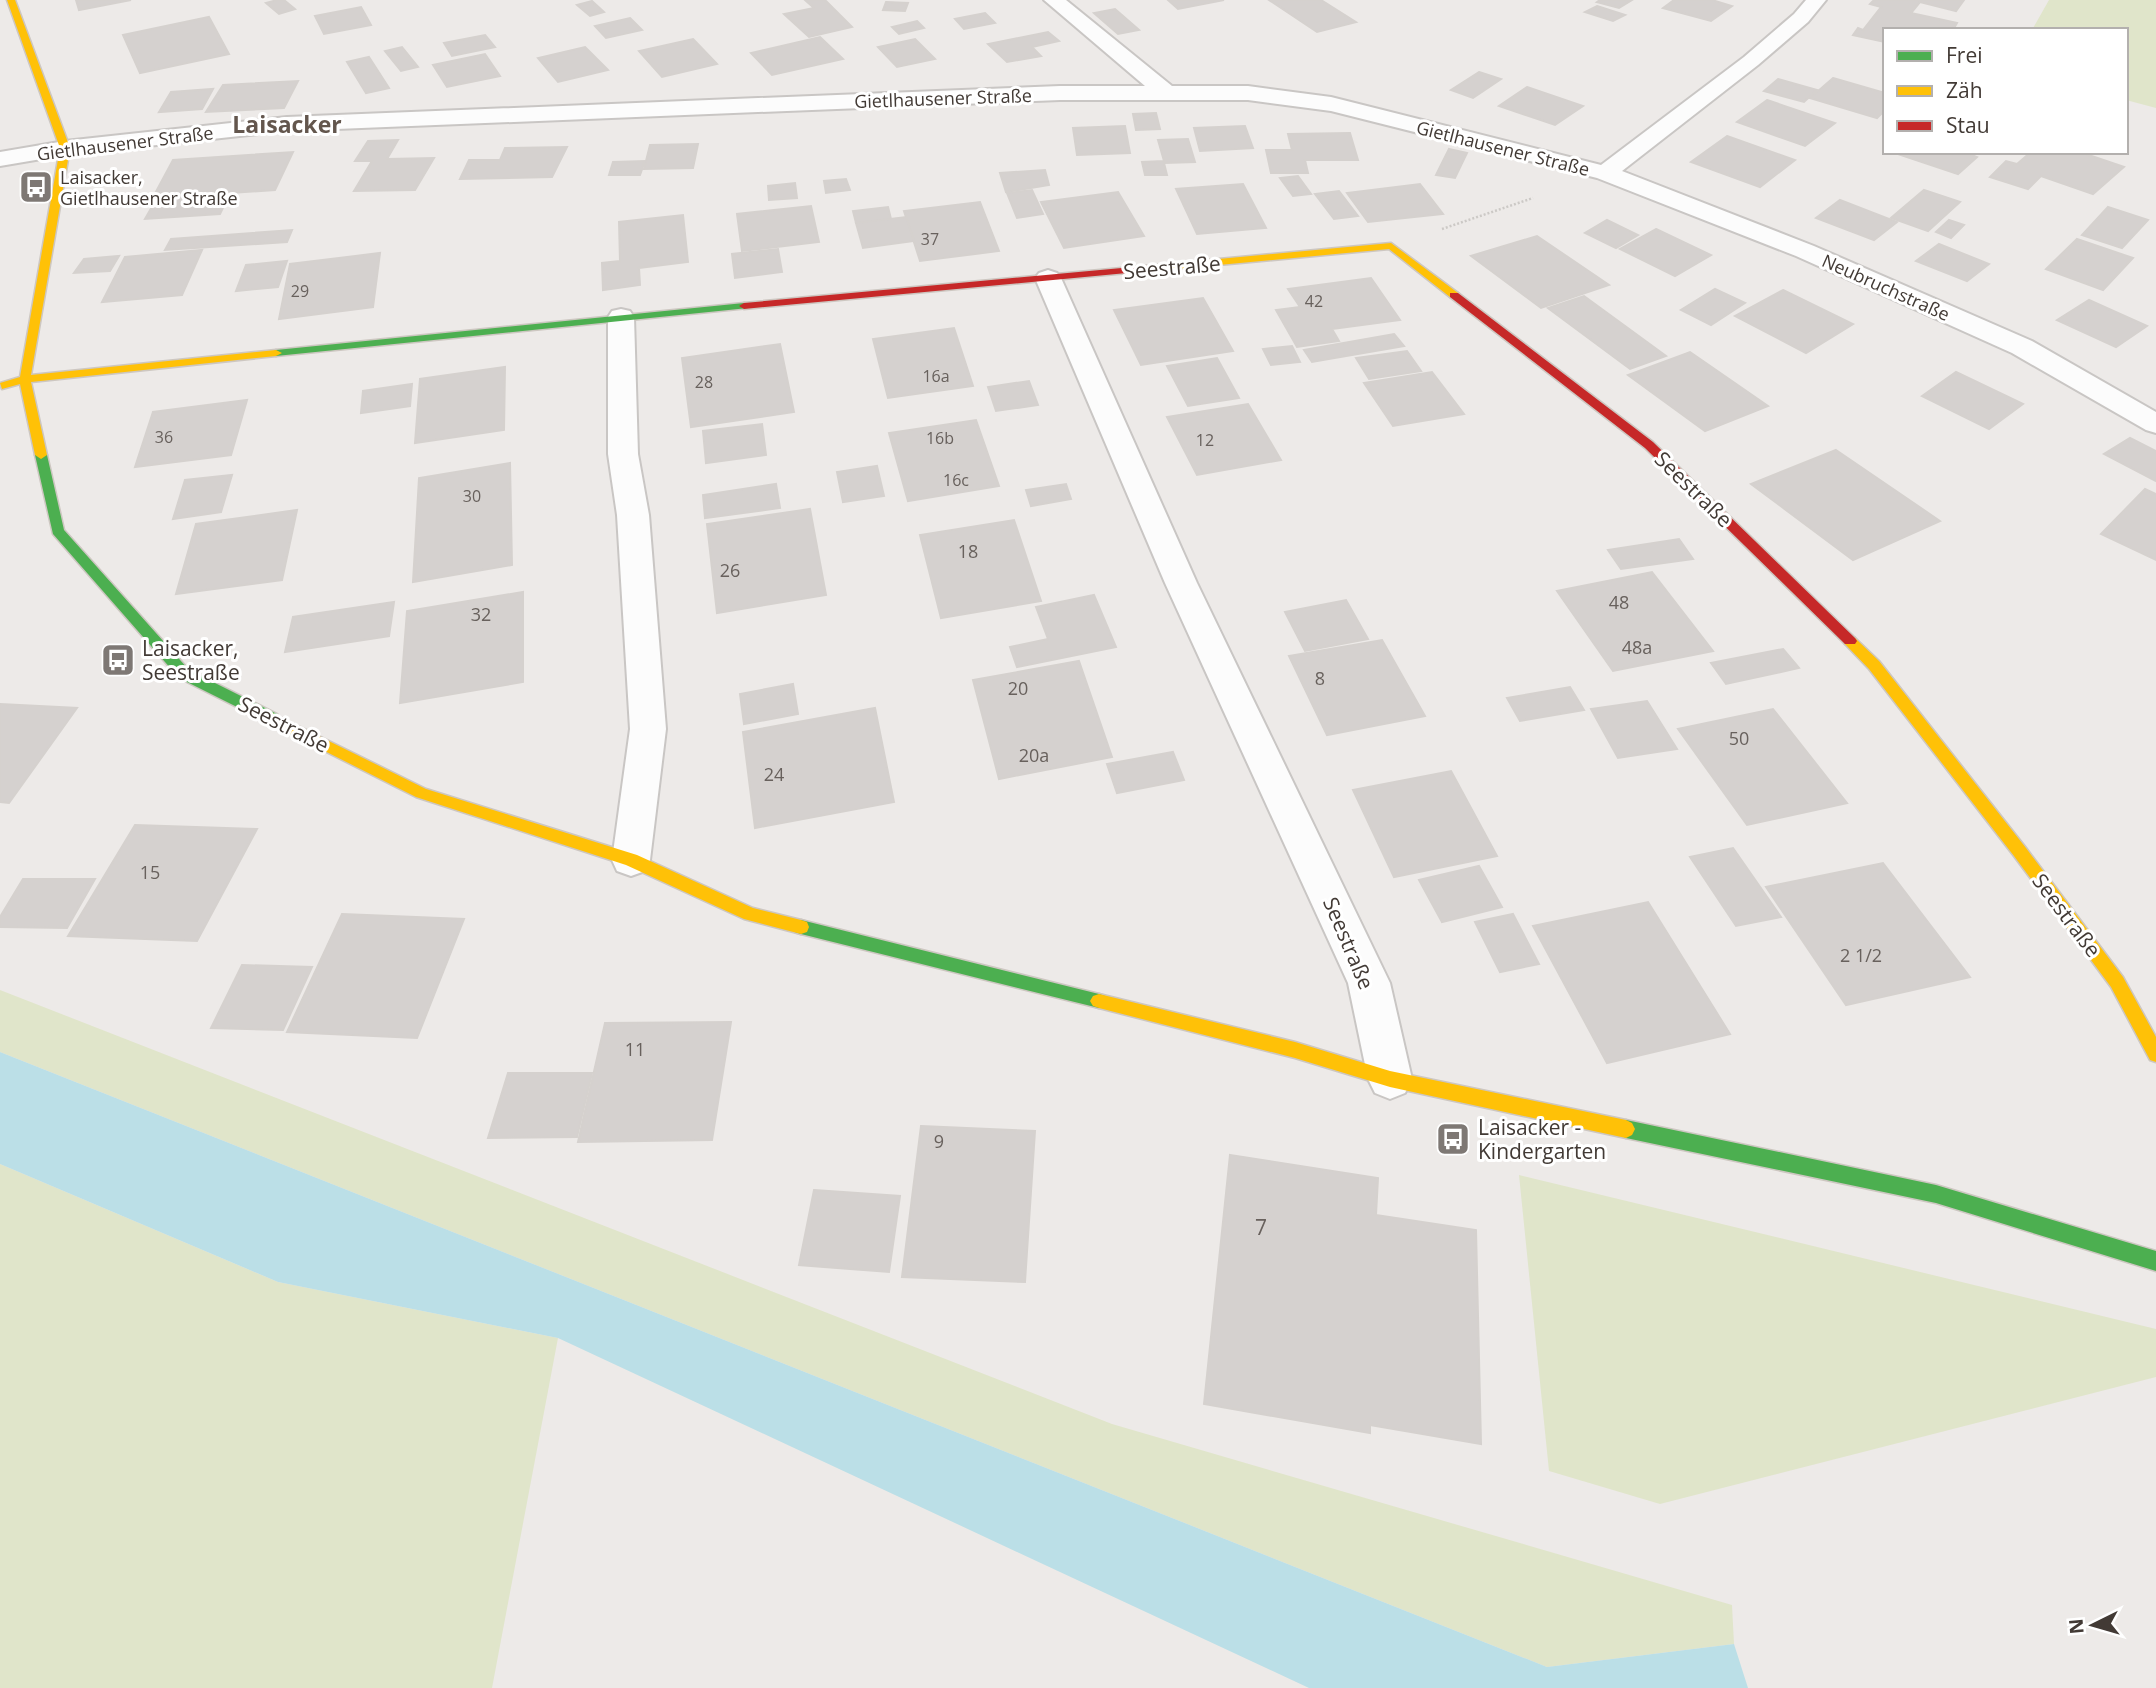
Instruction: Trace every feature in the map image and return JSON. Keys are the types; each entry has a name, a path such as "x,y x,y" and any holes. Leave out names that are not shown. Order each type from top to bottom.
{"street":[{"path":"11,0 65,148"},
{"path":"1055,0 1164,91"},
{"name":"Gietlhausener Straße","path":"0,159 65,148 287,124 1164,91 1248,93 1331,104 1605,173 1751,61 1801,18 1816,0"},
{"name":"Seestraße","path":"65,148 25,379 58,531 184,674 421,793 631,860 750,914 1295,1050 1390,1079 1936,1194 2156,1261"},
{"name":"Neubruchstraße","path":"1605,173 1805,251 2022,347 2156,424"},
{"name":"Seestraße","path":"25,379 621,317 1391,246 1649,445 1874,666 2020,852 2117,982 2156,1054"},
{"name":"Seestraße","path":"1048,278 1181,583 1369,983 1390,1079"},
{"path":"621,317 624,454 633,515 648,729 631,860"},
{"path":"0,387 25,379"}],"path":[{"path":"1391,246 1605,173"}],"green space":[{"path":"2049,0 2156,0 2156,108 2128,101 2128,28 2033,28"},
{"path":"0,990 1112,1424 1732,1605 1734,1644 1547,1667 0,1052"},
{"path":"0,1164 278,1282 558,1338 492,1688 0,1688"},
{"path":"1519,1175 2156,1329 2156,1377 1660,1504 1549,1471"}],"water":[{"path":"0,1052 1547,1667 1734,1644 1748,1688 1309,1688 558,1338 278,1282 0,1164"}],"building":[{"path":"76,0 131,0 79,10"},
{"path":"284,0 295,9 279,14 266,3"},
{"path":"805,0 825,0 852,27 809,37 784,14 814,8"},
{"path":"1168,0 1224,0 1178,9"},
{"path":"1269,0 1321,0 1356,22 1317,32"},
{"path":"1632,0 1619,8 1597,2"},
{"path":"1674,0 1712,0 1732,6 1711,21 1663,8"},
{"path":"1874,0 1964,0 1956,11 1920,2 1911,13 1957,23 1954,28 1883,28 1883,42 1853,35 1858,28 1863,30 1881,7 1870,4"},
{"path":"592,1 604,12 590,16 577,5"},
{"path":"886,2 908,3 905,11 883,10"},
{"path":"1597,6 1625,15 1613,21 1585,12"},
{"path":"361,7 371,25 324,34 315,16"},
{"path":"1115,9 1139,30 1118,34 1094,13"},
{"path":"985,13 995,23 964,29 955,19"},
{"path":"209,17 229,54 140,73 123,35"},
{"path":"630,18 642,30 606,38 595,26"},
{"path":"917,21 924,28 899,34 892,27"},
{"path":"1048,32 1059,41 1032,47 1041,56 1007,62 988,44"},
{"path":"485,35 495,47 452,56 444,43"},
{"path":"820,37 843,59 772,75 751,53"},
{"path":"693,39 717,64 662,77 639,51"},
{"path":"915,39 935,59 897,67 878,47"},
{"path":"402,47 418,67 401,71 385,51"},
{"path":"585,47 608,70 558,82 538,58"},
{"path":"485,54 500,76 447,87 433,65"},
{"path":"369,57 389,88 366,93 347,62"},
{"path":"1479,72 1501,79 1473,98 1451,90"},
{"path":"1833,78 1883,92 1883,112 1877,118 1810,98"},
{"path":"1778,79 1817,90 1804,102 1764,91"},
{"path":"298,81 284,108 206,112 223,85"},
{"path":"1527,87 1583,106 1555,125 1499,106"},
{"path":"213,89 202,109 159,112 171,92"},
{"path":"1767,100 1835,123 1805,146 1737,122"},
{"path":"1156,113 1160,129 1136,130 1133,114"},
{"path":"1125,126 1130,153 1077,155 1073,128"},
{"path":"1245,126 1253,148 1200,151 1194,128"},
{"path":"1350,133 1358,160 1305,160 1308,173 1271,173 1266,150 1292,150 1288,134"},
{"path":"1727,136 1795,160 1760,187 1691,162"},
{"path":"1188,139 1195,162 1164,163 1167,175 1145,175 1142,162 1164,161 1158,140"},
{"path":"398,140 387,159 434,158 415,190 354,191 372,161 355,161 368,141"},
{"path":"698,144 693,168 644,169 650,145"},
{"path":"567,147 552,177 460,179 469,160 500,160 505,148"},
{"path":"1449,149 1467,153 1455,178 1436,175"},
{"path":"293,152 275,190 230,193 220,214 145,219 157,198 152,199 173,160"},
{"path":"1898,154 1969,154 1977,157 1958,174"},
{"path":"2029,154 2086,154 2124,167 2093,194 2041,176 2028,189 1990,177 2006,161 2017,164"},
{"path":"645,161 640,175 609,175 613,162"},
{"path":"1045,170 1049,185 1006,192 1000,173"},
{"path":"1298,176 1311,194 1293,196 1280,178"},
{"path":"846,179 850,190 826,193 824,181"},
{"path":"795,183 797,198 769,200 768,186"},
{"path":"1243,184 1266,228 1197,234 1176,189"},
{"path":"1420,184 1443,214 1368,222 1347,193"},
{"path":"1032,190 1043,214 1017,218 1007,193"},
{"path":"1924,190 1960,202 1928,231 1891,218"},
{"path":"1339,191 1358,216 1334,219 1315,194"},
{"path":"1118,192 1144,236 1064,248 1041,202"},
{"path":"1840,200 1897,222 1874,240 1816,218"},
{"path":"980,202 999,251 920,261 904,211"},
{"path":"811,206 819,242 742,251 737,214"},
{"path":"888,207 891,219 856,223 853,211"},
{"path":"2108,207 2148,220 2122,248 2082,235"},
{"path":"683,215 688,262 639,268 640,285 603,290 602,263 620,261 619,222"},
{"path":"906,217 914,241 863,248 856,223"},
{"path":"1607,220 1638,235 1616,248 1585,233"},
{"path":"1949,220 1964,225 1951,238 1936,232"},
{"path":"1656,229 1711,255 1675,276 1620,249"},
{"path":"292,230 287,242 165,250 171,239"},
{"path":"1537,236 1609,285 1541,308 1471,256"},
{"path":"2077,239 2133,258 2103,290 2046,269"},
{"path":"1939,244 1989,264 1967,281 1916,261"},
{"path":"778,249 782,272 735,278 732,254"},
{"path":"202,250 182,295 102,302 125,257"},
{"path":"380,253 373,307 279,319 290,264"},
{"path":"119,256 110,271 74,273 84,259"},
{"path":"287,261 278,287 236,291 246,265"},
{"path":"1371,278 1400,320 1332,329 1339,341 1297,347 1276,310 1300,307 1288,289"},
{"path":"1715,289 1745,303 1711,325 1681,310"},
{"path":"1783,290 1853,324 1806,353 1735,316"},
{"path":"1584,296 1666,356 1630,369 1548,308"},
{"path":"1203,298 1233,351 1141,365 1114,310"},
{"path":"2089,300 2147,326 2116,347 2057,320"},
{"path":"954,328 973,386 888,398 873,339"},
{"path":"1394,334 1404,346 1312,362 1304,350"},
{"path":"780,344 794,412 691,427 682,358"},
{"path":"1292,346 1300,362 1271,365 1263,349"},
{"path":"1407,351 1421,371 1369,379 1356,358"},
{"path":"1690,352 1768,406 1705,431 1628,375"},
{"path":"1217,358 1239,398 1188,406 1167,366"},
{"path":"505,367 504,430 415,443 420,379"},
{"path":"1432,372 1464,414 1393,426 1364,383"},
{"path":"1956,372 2023,404 1989,429 1922,396"},
{"path":"1029,381 1038,405 996,411 988,387"},
{"path":"412,384 410,406 361,413 363,391"},
{"path":"247,400 231,455 135,467 153,412"},
{"path":"1248,404 1281,460 1197,475 1167,417"},
{"path":"976,420 999,486 908,501 889,433"},
{"path":"762,424 766,455 706,463 703,431"},
{"path":"2130,438 2156,451 2156,481 2104,454"},
{"path":"1836,450 1940,521 1853,560 1751,484"},
{"path":"510,463 512,565 413,582 419,478"},
{"path":"877,466 884,496 843,502 837,472"},
{"path":"232,475 221,512 173,519 185,480"},
{"path":"776,484 780,508 705,518 703,495"},
{"path":"1066,484 1071,499 1031,506 1026,490"},
{"path":"2145,489 2156,494 2156,560 2101,534"},
{"path":"810,509 826,595 717,613 707,524"},
{"path":"297,510 282,580 176,594 196,524"},
{"path":"1014,520 1041,601 941,618 920,535"},
{"path":"1679,539 1693,559 1621,569 1608,550"},
{"path":"1652,572 1713,651 1613,671 1557,591"},
{"path":"523,592 523,682 400,703 407,611"},
{"path":"1094,595 1116,647 1017,667 1010,647 1048,639 1036,607"},
{"path":"1346,600 1368,639 1305,651 1285,612"},
{"path":"394,602 389,636 285,652 293,617"},
{"path":"1382,640 1425,716 1327,735 1289,656"},
{"path":"1783,649 1799,668 1726,684 1711,663"},
{"path":"1079,661 1112,757 999,779 973,680"},
{"path":"793,684 798,714 744,724 740,694"},
{"path":"1570,687 1584,710 1520,721 1507,698"},
{"path":"1647,701 1677,749 1618,758 1591,709"},
{"path":"0,704 77,708 9,803 0,802"},
{"path":"875,708 894,802 755,828 743,732"},
{"path":"1773,709 1847,803 1747,825 1678,729"},
{"path":"1173,752 1184,780 1117,793 1107,764"},
{"path":"1451,771 1497,856 1394,877 1353,790"},
{"path":"135,825 257,829 197,941 68,936"},
{"path":"1733,848 1781,917 1736,926 1690,857"},
{"path":"1883,863 1970,977 1846,1005 1766,887"},
{"path":"1479,866 1502,907 1442,922 1419,880"},
{"path":"23,879 95,879 67,928 0,927 0,917"},
{"path":"1648,902 1730,1034 1607,1063 1533,926"},
{"path":"342,914 464,919 417,1038 287,1032"},
{"path":"1513,914 1539,964 1500,972 1475,922"},
{"path":"242,965 312,967 283,1030 211,1028"},
{"path":"731,1022 712,1140 578,1142 605,1023"},
{"path":"508,1073 592,1073 577,1137 488,1138"},
{"path":"921,1126 1035,1131 1025,1282 902,1277"},
{"path":"1230,1155 1378,1178 1376,1215 1476,1230 1481,1444 1370,1425 1370,1433 1204,1404"},
{"path":"814,1190 900,1196 889,1272 799,1265"}],"traffic: fast":[{"path":"276,353 744,306"},
{"path":"41,455 58,531 184,674 272,718"},
{"path":"801,927 1099,1001"},
{"path":"1626,1129 1936,1194 2156,1261"}],"traffic: slow":[{"path":"11,0 65,148 25,379 41,455"},
{"path":"1165,267 1391,246 1454,295"},
{"path":"2,386 25,379 276,353"},
{"path":"1850,641 1874,665 2020,852 2117,982 2156,1054"},
{"path":"272,718 421,793 631,860 750,914 801,927"},
{"path":"1099,1001 1295,1050 1390,1079 1626,1129"}],"traffic: jam":[{"path":"744,306 1165,267"},
{"path":"1454,295 1649,445 1850,641"}],"place":[{"name":"Laisacker, Gietlhausener Straße","path":"36,187"},
{"name":"Laisacker, Seestraße","path":"118,660"},
{"name":"Laisacker - Kindergarten","path":"1453,1139"}],"district":[{"name":"Laisacker","path":"287,124"}]}
